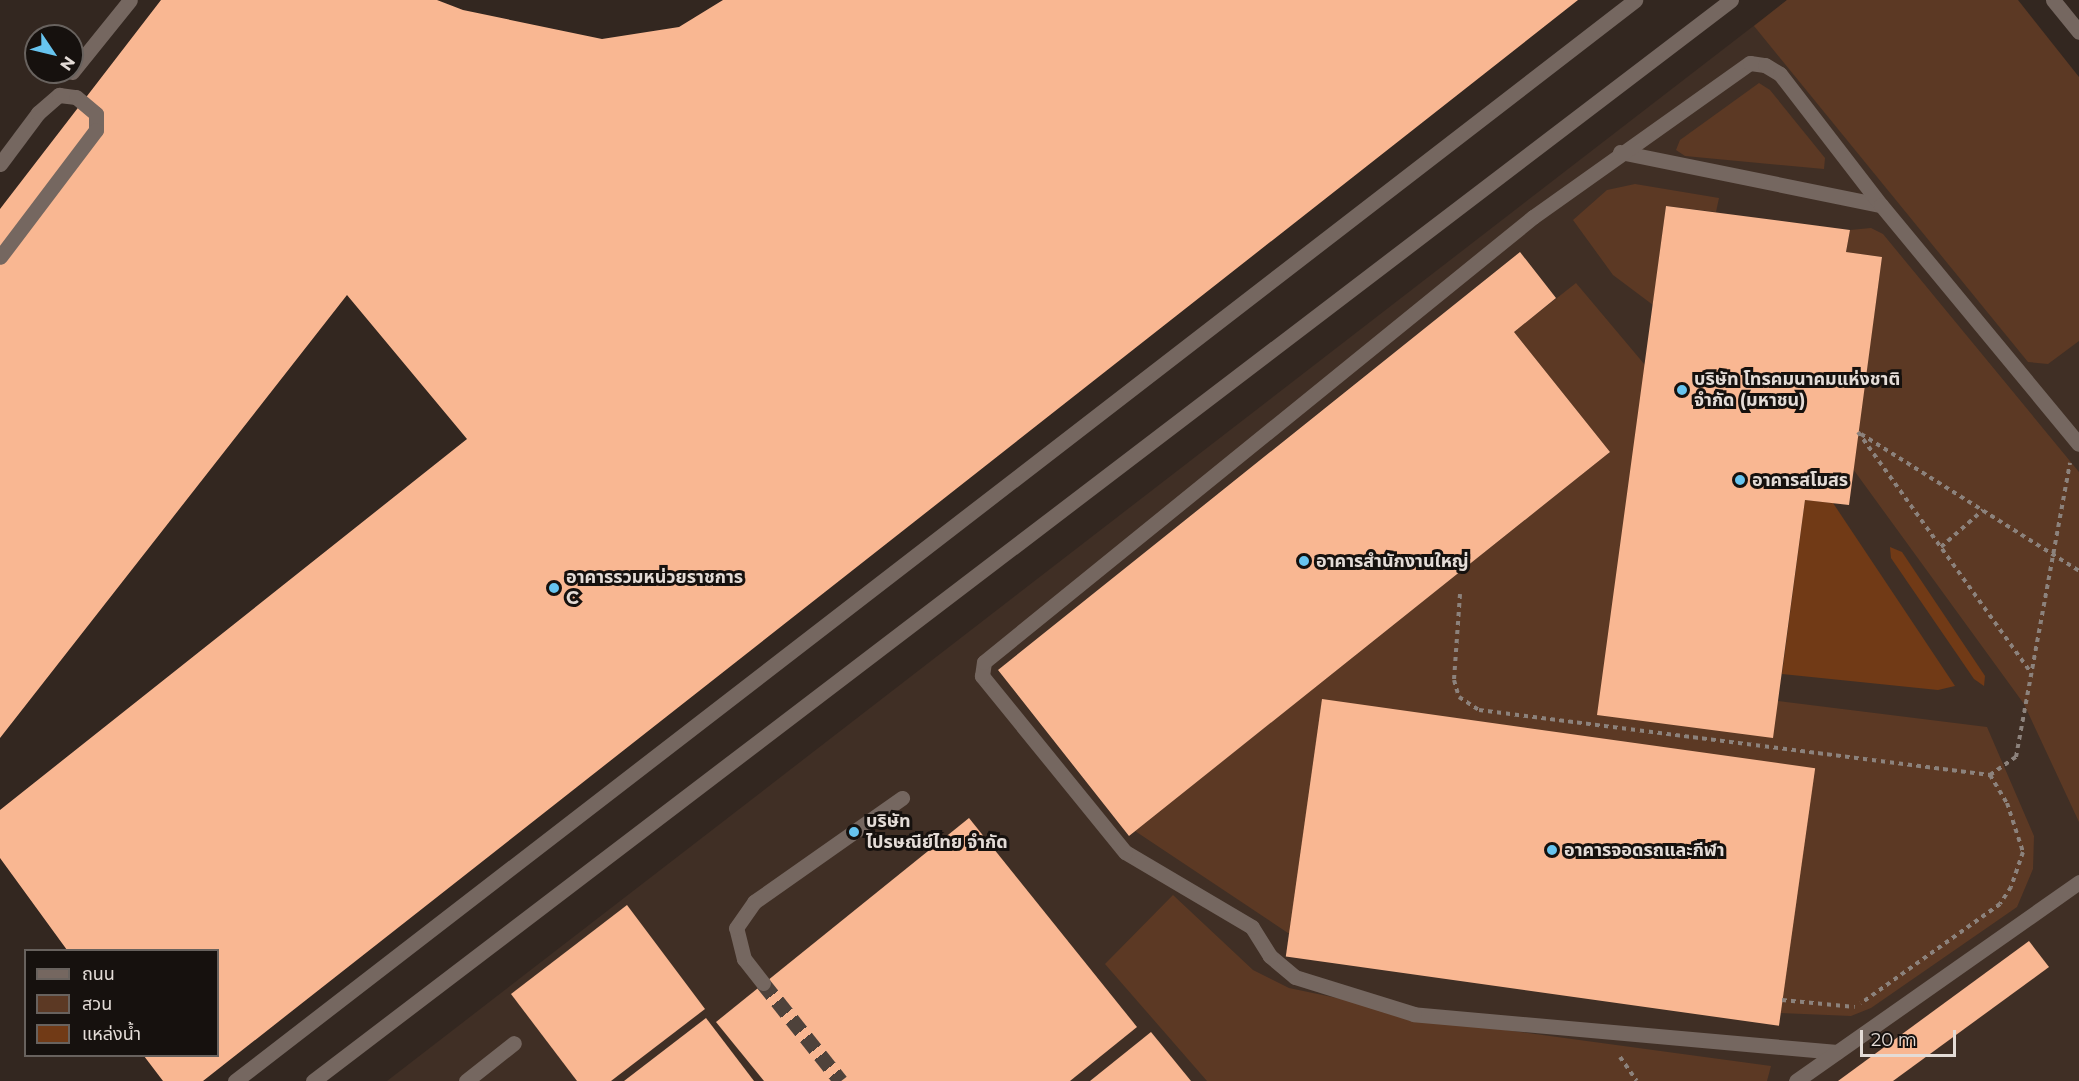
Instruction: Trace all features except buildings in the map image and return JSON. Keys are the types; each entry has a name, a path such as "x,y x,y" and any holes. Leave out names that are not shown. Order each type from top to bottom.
{"street":[{"path":"84,57 130,0"},
{"path":"235,1081 1635,0"},
{"path":"313,1081 1731,0"},
{"path":"2053,0 2079,32"},
{"path":"1837,1052 1414,1014 1295,977 1269,956 1252,927 1125,852 982,676 984,662 1533,217 1620,152 1750,63 1764,65 1780,74 1881,205 2077,442"},
{"path":"1,160 62,84"},
{"path":"0,257 96,130 96,114 76,97 59,95 38,113"},
{"path":"1620,152 1881,205"},
{"path":"763,983 744,959 736,928 754,902 902,798"},
{"path":"1796,1081 2079,882"},
{"path":"466,1081 513,1043"}],"path":[{"path":"2031,673 1858,432 2079,571"},
{"path":"1461,594 1454,680 1459,698 1479,710 1990,775 2016,757 2053,554 2077,442"},
{"path":"1941,547 1983,510"},
{"path":"1782,1000 1851,1010 2000,904 2011,887 2023,852 2007,802 1990,775"}],"shaded area":[{"name":"บริษัท โทรคมนาคมแห่งชาติ จำกัด (มหาชน)","path":"1787,0 2079,79 2079,1081 387,1081"}],"green space":[{"path":"1787,0 2018,0 2079,77 2079,341 2048,364 2028,362 1754,26"},
{"path":"1759,83 1770,90 1825,158 1824,169 1685,156 1676,150 1680,140"},
{"path":"1635,184 1719,198 1716,212 1666,206 1653,305 1613,275 1573,220 1607,190"},
{"path":"1871,228 1883,234 2079,472 2079,822 2024,704 1853,469 1882,257 1846,252 1850,230"},
{"path":"1576,283 1682,409 1778,701 1987,727 2034,836 2033,869 2017,907 1871,1008 1851,1016 1780,1013 1288,933 1135,831 1610,452 1514,332"},
{"path":"1173,895 1253,970 1289,988 1461,1024 1771,1066 1767,1081 1207,1081 1105,964"}],"water":[{"path":"1805,500 1833,503 1955,686 1938,690 1782,674"},
{"path":"1890,547 1902,552 1985,676 1984,686 1974,679 1891,558"}],"tunnel":[{"path":"763,983 841,1081"}],"place":[{"name":"บริษัท โทรคมนาคมแห่งชาติ จำกัด (มหาชน)","path":"1682,390"},
{"name":"อาคารสโมสร","path":"1740,480"},
{"name":"อาคารสำนักงานใหญ่","path":"1304,561"},
{"name":"อาคารรวมหน่วยราชการ C","path":"554,588"},
{"name":"บริษัท ไปรษณีย์ไทย จำกัด","path":"854,832"},
{"name":"อาคารจอดรถและกีฬา","path":"1552,850"}]}
